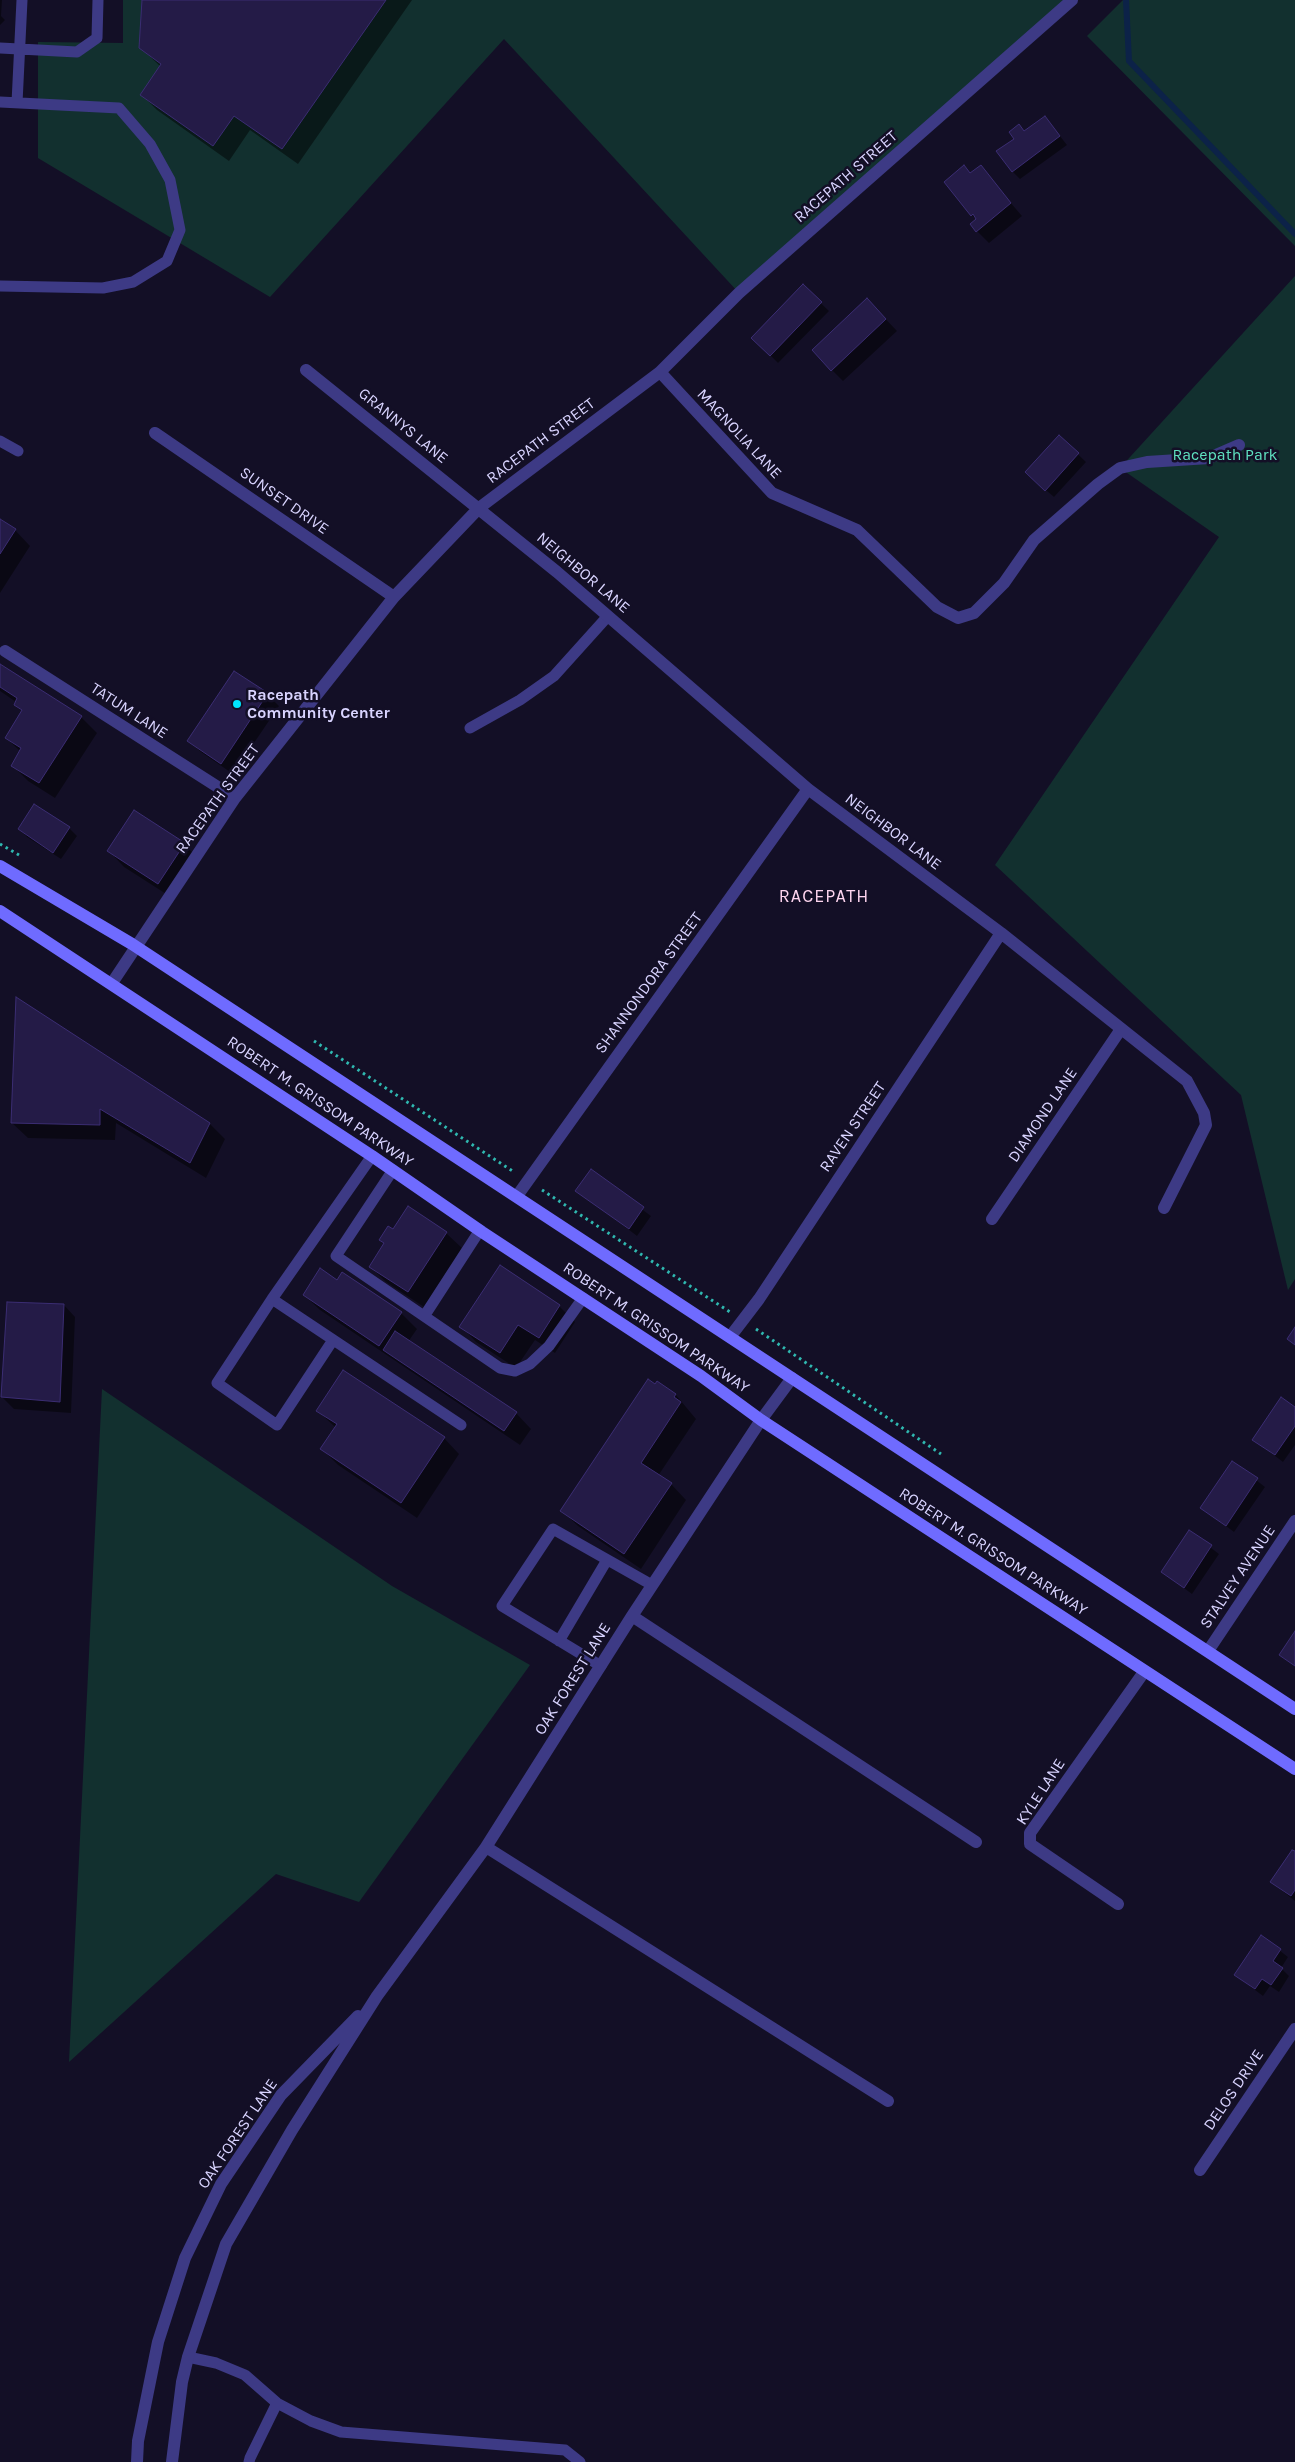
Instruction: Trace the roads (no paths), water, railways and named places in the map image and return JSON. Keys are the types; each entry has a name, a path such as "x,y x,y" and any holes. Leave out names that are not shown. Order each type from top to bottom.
{"main road":[{"name":"ROBERT M. GRISSOM PARKWAY","path":"0,866 136,946 1295,1709"},
{"name":"ROBERT M. GRISSOM PARKWAY","path":"0,911 112,983 701,1376 761,1420 1295,1769"}],"street":[{"name":"RACEPATH STREET","path":"112,983 235,798 394,597 479,508 660,372 739,292 1072,0"},
{"name":"GRANNYS LANE","path":"306,370 479,508"},
{"name":"MAGNOLIA LANE","path":"660,372 772,493 857,530 937,607 958,618 974,613 1004,583 1034,540 1098,484 1120,468 1146,462 1209,458 1239,445"},
{"name":"SUNSET DRIVE","path":"155,432 394,597"},
{"name":"NEIGHBOR LANE","path":"479,508 608,616 808,789 1001,933 1187,1081 1204,1113 1206,1126 1164,1208"},
{"name":"TATUM LANE","path":"6,651 235,798"},
{"name":"SHANNONDORA STREET","path":"517,1196 808,789"},
{"name":"RAVEN STREET","path":"730,1336 759,1299 1001,933"},
{"name":"DIAMOND LANE","path":"992,1219 1121,1029"},
{"name":"OAK FOREST LANE","path":"172,2462 182,2382 188,2357 226,2244 292,2130 377,1996 486,1847 652,1585 761,1420 792,1378"},
{"name":"STALVEY AVENUE","path":"1208,1651 1295,1521"},
{"path":"632,1616 976,1842"},
{"name":"KYLE LANE","path":"1118,1904 1030,1844 1030,1834 1144,1672"},
{"path":"486,1847 888,2101"},
{"name":"OAK FOREST LANE","path":"137,2462 138,2441 158,2342 185,2258 221,2184 281,2095 377,1996"},
{"name":"DELOS DRIVE","path":"1200,2170 1295,2029"}],"lane":[{"path":"17,103 22,0"},
{"path":"0,48 77,52 97,38 98,0"},
{"path":"0,102 119,108 150,144 170,180 180,230 167,261 133,282 103,288 0,286"},
{"path":"0,441 18,451"},
{"path":"470,728 520,700 554,676 608,616"},
{"path":"333,1340 276,1425 217,1383 272,1299 372,1156"},
{"path":"393,1170 336,1256 500,1368 515,1371 530,1364 548,1346 583,1298"},
{"path":"425,1315 480,1230"},
{"path":"272,1299 461,1425"},
{"path":"600,1666 502,1606 553,1528 652,1585"},
{"path":"559,1641 607,1560"},
{"path":"188,2357 216,2363 246,2375 277,2403 311,2421 342,2432 565,2450 580,2462"},
{"path":"249,2462 277,2403"}],"waterway":[{"path":"1126,0 1129,61 1295,234"}],"place":[{"name":"Racepath Community Center","path":"237,704"}],"district":[{"name":"RACEPATH","path":"824,897"}],"park label":[{"name":"Racepath Park","path":"1225,455"}]}
